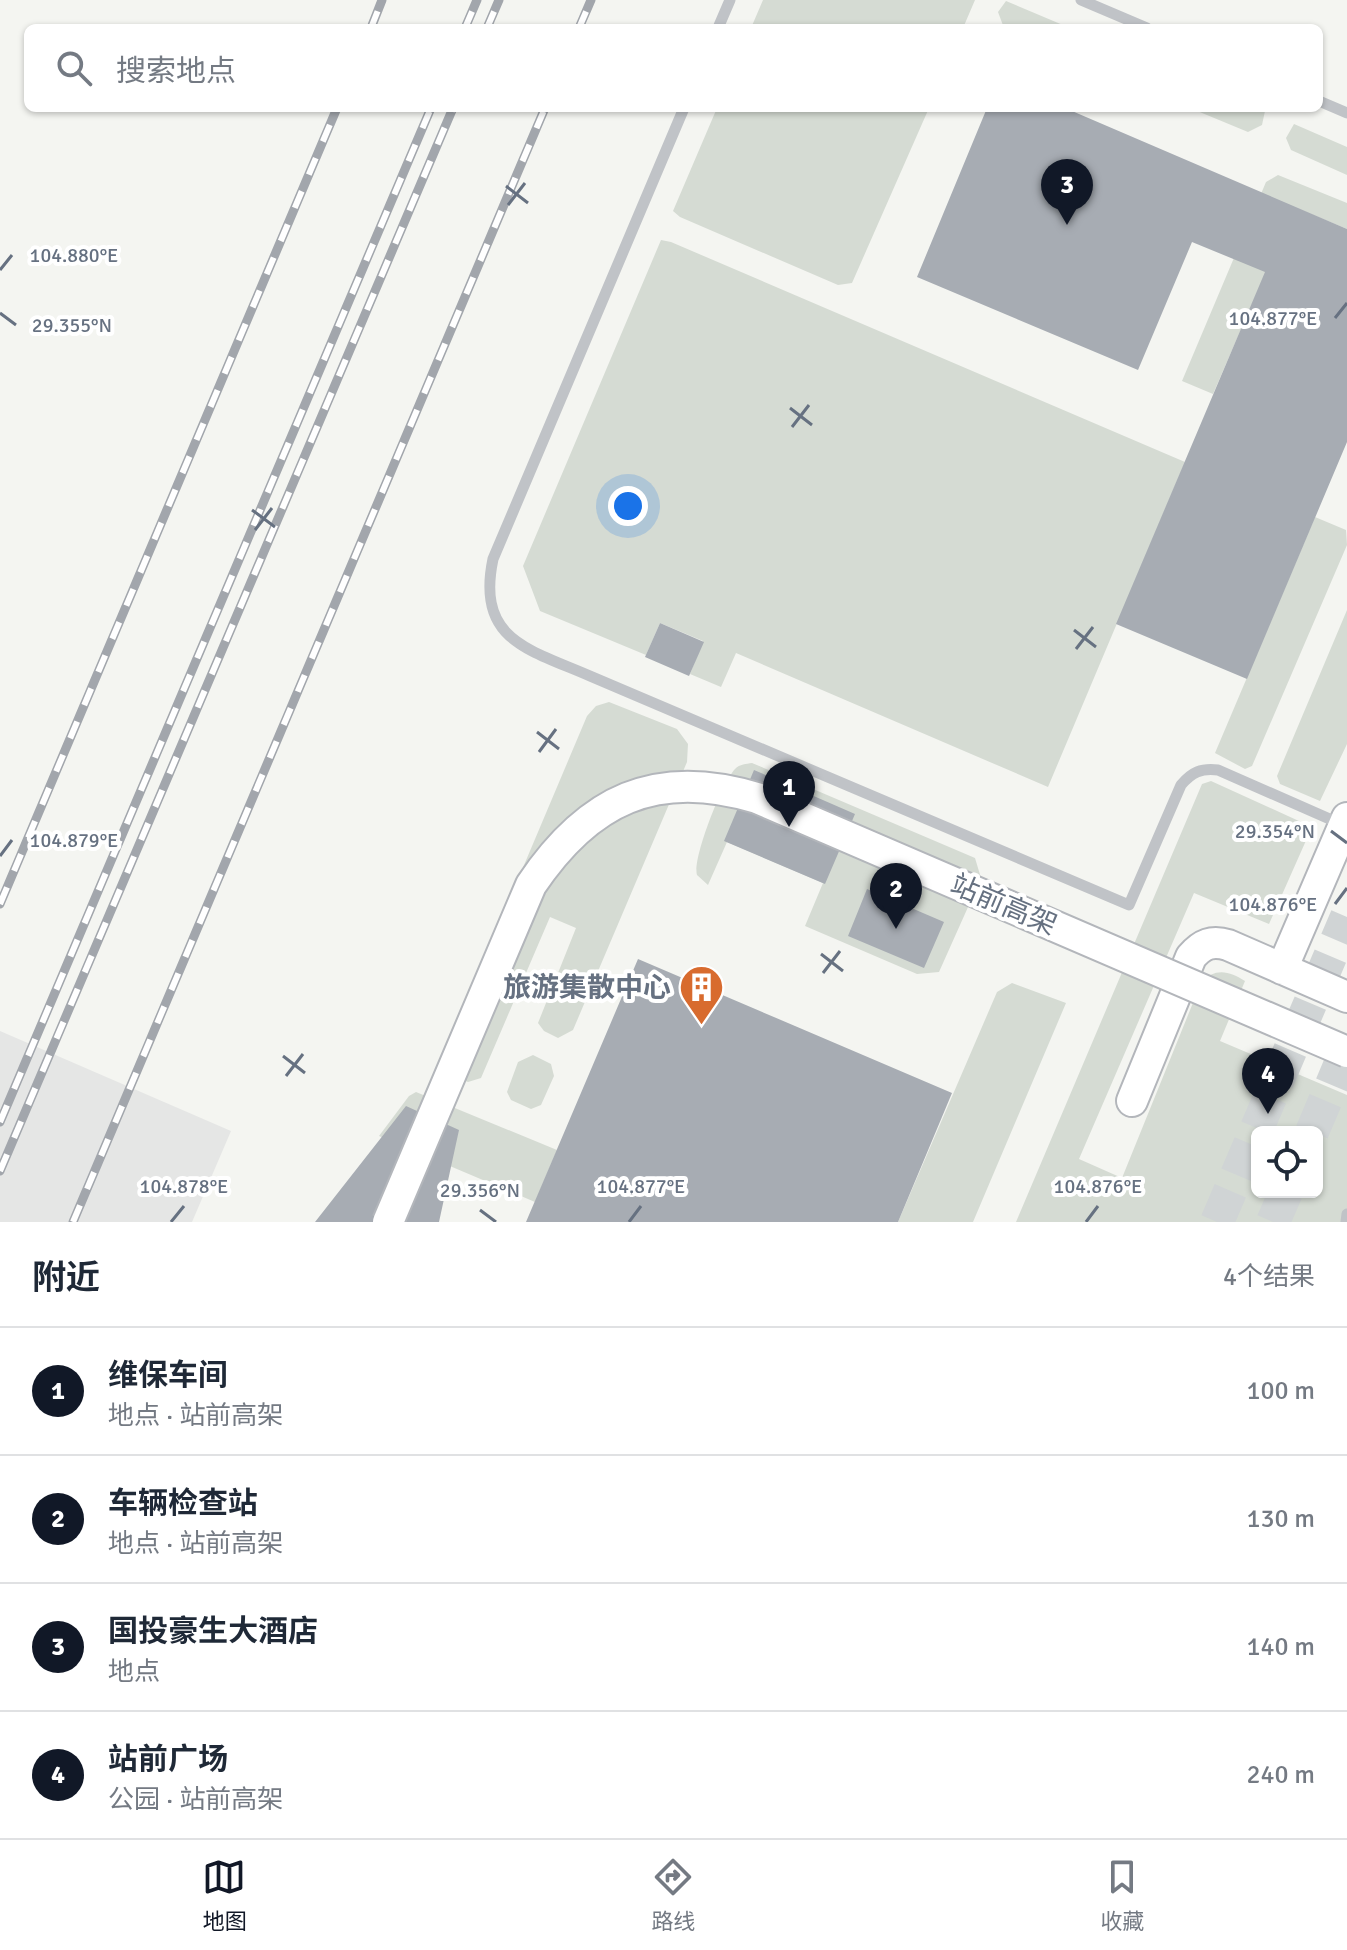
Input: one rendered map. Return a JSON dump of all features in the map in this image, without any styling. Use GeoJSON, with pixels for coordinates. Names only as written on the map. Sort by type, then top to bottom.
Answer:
{"type":"FeatureCollection","features":[{"type":"Feature","properties":{"kind":"main road","name":"站前高架"},"geometry":{"type":"LineString","coordinates":[[388,1222],[531,885],[556,848],[586,821],[613,803],[642,792],[707,787],[757,798],[1347,1052]]}},
{"type":"Feature","properties":{"kind":"main road"},"geometry":{"type":"LineString","coordinates":[[1282,969],[1345,822]]}},
{"type":"Feature","properties":{"kind":"main road"},"geometry":{"type":"LineString","coordinates":[[1132,1101],[1198,950],[1216,941],[1347,997]]}},
{"type":"Feature","properties":{"kind":"lane"},"geometry":{"type":"LineString","coordinates":[[720,24],[730,0]]}},
{"type":"Feature","properties":{"kind":"lane"},"geometry":{"type":"LineString","coordinates":[[1081,0],[1138,24]]}},
{"type":"Feature","properties":{"kind":"lane"},"geometry":{"type":"LineString","coordinates":[[1323,103],[1347,113]]}},
{"type":"Feature","properties":{"kind":"lane"},"geometry":{"type":"LineString","coordinates":[[682,112],[493,559],[487,585],[490,607],[499,628],[517,644],[546,657],[1129,905],[1181,785],[1190,774],[1204,768],[1218,770],[1345,822]]}},
{"type":"Feature","properties":{"kind":"lane"},"geometry":{"type":"LineString","coordinates":[[1346,1222],[1347,1214]]}},
{"type":"Feature","properties":{"kind":"shaded area"},"geometry":{"type":"Polygon","coordinates":[[[763,0],[975,0],[965,24],[753,24],[763,0]]]}},
{"type":"Feature","properties":{"kind":"shaded area"},"geometry":{"type":"Polygon","coordinates":[[[1006,1],[1061,24],[1002,24],[998,12],[1006,1]]]}},
{"type":"Feature","properties":{"kind":"shaded area"},"geometry":{"type":"Polygon","coordinates":[[[715,112],[927,112],[852,283],[838,285],[680,217],[673,211],[715,112]]]}},
{"type":"Feature","properties":{"kind":"shaded area"},"geometry":{"type":"Polygon","coordinates":[[[1200,112],[1265,112],[1262,125],[1248,132],[1200,112]]]}},
{"type":"Feature","properties":{"kind":"shaded area"},"geometry":{"type":"Polygon","coordinates":[[[1294,124],[1347,147],[1347,175],[1291,150],[1286,138],[1294,124]]]}},
{"type":"Feature","properties":{"kind":"shaded area"},"geometry":{"type":"Polygon","coordinates":[[[1278,175],[1347,203],[1347,229],[1294,207],[1213,394],[1182,381],[1266,182],[1278,175]]]}},
{"type":"Feature","properties":{"kind":"shaded area"},"geometry":{"type":"Polygon","coordinates":[[[661,240],[1185,462],[1048,787],[736,653],[721,687],[690,674],[703,641],[660,623],[646,655],[540,611],[523,566],[661,240]]]}},
{"type":"Feature","properties":{"kind":"shaded area"},"geometry":{"type":"Polygon","coordinates":[[[1315,517],[1346,530],[1347,545],[1252,766],[1245,769],[1215,753],[1315,517]]]}},
{"type":"Feature","properties":{"kind":"shaded area"},"geometry":{"type":"Polygon","coordinates":[[[1347,610],[1347,744],[1320,801],[1280,784],[1277,776],[1347,610]]]}},
{"type":"Feature","properties":{"kind":"shaded area"},"geometry":{"type":"Polygon","coordinates":[[[609,702],[677,729],[688,744],[687,762],[573,1030],[558,1038],[544,1031],[538,1023],[576,928],[550,917],[481,1078],[468,1082],[448,1074],[443,1057],[587,716],[596,706],[609,702]]]}},
{"type":"Feature","properties":{"kind":"shaded area"},"geometry":{"type":"Polygon","coordinates":[[[752,763],[975,858],[981,878],[939,972],[917,974],[805,926],[823,883],[727,842],[708,885],[697,875],[703,838],[723,789],[735,769],[752,763]]]}},
{"type":"Feature","properties":{"kind":"shaded area"},"geometry":{"type":"Polygon","coordinates":[[[1211,781],[1312,827],[1269,924],[1194,893],[1079,1159],[1122,1178],[1201,983],[1211,975],[1228,973],[1245,981],[1220,1041],[1347,1095],[1347,1222],[1016,1222],[1202,784],[1211,781]]]}},
{"type":"Feature","properties":{"kind":"shaded area"},"geometry":{"type":"Polygon","coordinates":[[[1012,983],[1066,1003],[973,1222],[898,1222],[997,992],[1012,983]]]}},
{"type":"Feature","properties":{"kind":"shaded area"},"geometry":{"type":"Polygon","coordinates":[[[0,1031],[231,1131],[192,1222],[0,1222],[0,1031]]]}},
{"type":"Feature","properties":{"kind":"shaded area"},"geometry":{"type":"Polygon","coordinates":[[[533,1055],[551,1064],[554,1076],[541,1105],[531,1109],[511,1100],[507,1092],[518,1062],[533,1055]]]}},
{"type":"Feature","properties":{"kind":"shaded area"},"geometry":{"type":"Polygon","coordinates":[[[416,1092],[557,1150],[535,1202],[379,1136],[409,1096],[416,1092]]]}},
{"type":"Feature","properties":{"kind":"building"},"geometry":{"type":"Polygon","coordinates":[[[985,112],[1074,112],[1347,229],[1347,442],[1247,679],[1116,624],[1265,272],[1192,242],[1138,370],[917,277],[985,112]]]}},
{"type":"Feature","properties":{"kind":"building"},"geometry":{"type":"Polygon","coordinates":[[[660,623],[704,642],[689,676],[645,657],[660,623]]]}},
{"type":"Feature","properties":{"kind":"building"},"geometry":{"type":"Polygon","coordinates":[[[754,770],[855,814],[825,884],[724,841],[754,770]]]}},
{"type":"Feature","properties":{"kind":"building"},"geometry":{"type":"Polygon","coordinates":[[[867,889],[944,922],[924,968],[848,936],[867,889]]]}},
{"type":"Feature","properties":{"kind":"building","name":"旅游集散中心"},"geometry":{"type":"Polygon","coordinates":[[[638,959],[952,1093],[898,1222],[526,1222],[638,959]]]}},
{"type":"Feature","properties":{"kind":"building"},"geometry":{"type":"Polygon","coordinates":[[[406,1106],[459,1130],[439,1222],[315,1222],[406,1106]]]}},
{"type":"Feature","properties":{"kind":"tunnel"},"geometry":{"type":"LineString","coordinates":[[1217,1222],[1347,917]]}},
{"type":"Feature","properties":{"kind":"tunnel"},"geometry":{"type":"LineString","coordinates":[[1315,1126],[1347,1049]]}},
{"type":"Feature","properties":{"kind":"tunnel"},"geometry":{"type":"LineString","coordinates":[[1273,1222],[1283,1198]]}},
{"type":"Feature","properties":{"kind":"railway"},"geometry":{"type":"LineString","coordinates":[[373,24],[382,0]]}},
{"type":"Feature","properties":{"kind":"railway"},"geometry":{"type":"LineString","coordinates":[[467,24],[477,0]]}},
{"type":"Feature","properties":{"kind":"railway"},"geometry":{"type":"LineString","coordinates":[[489,24],[499,0]]}},
{"type":"Feature","properties":{"kind":"railway"},"geometry":{"type":"LineString","coordinates":[[581,24],[591,0]]}},
{"type":"Feature","properties":{"kind":"railway"},"geometry":{"type":"LineString","coordinates":[[0,904],[335,112]]}},
{"type":"Feature","properties":{"kind":"railway"},"geometry":{"type":"LineString","coordinates":[[0,1122],[429,112]]}},
{"type":"Feature","properties":{"kind":"railway"},"geometry":{"type":"LineString","coordinates":[[0,1171],[451,112]]}},
{"type":"Feature","properties":{"kind":"railway"},"geometry":{"type":"LineString","coordinates":[[73,1222],[543,112]]}},
{"type":"Feature","properties":{"kind":"place","name":"国投豪生大酒店"},"geometry":{"type":"Point","coordinates":[1067,225]}},
{"type":"Feature","properties":{"kind":"place","name":"维保车间"},"geometry":{"type":"Point","coordinates":[789,827]}},
{"type":"Feature","properties":{"kind":"place","name":"车辆检查站"},"geometry":{"type":"Point","coordinates":[896,929]}},
{"type":"Feature","properties":{"kind":"place","name":"旅游集散中心"},"geometry":{"type":"Point","coordinates":[702,1026]}},
{"type":"Feature","properties":{"kind":"place","name":"站前广场"},"geometry":{"type":"Point","coordinates":[1268,1114]}}]}
